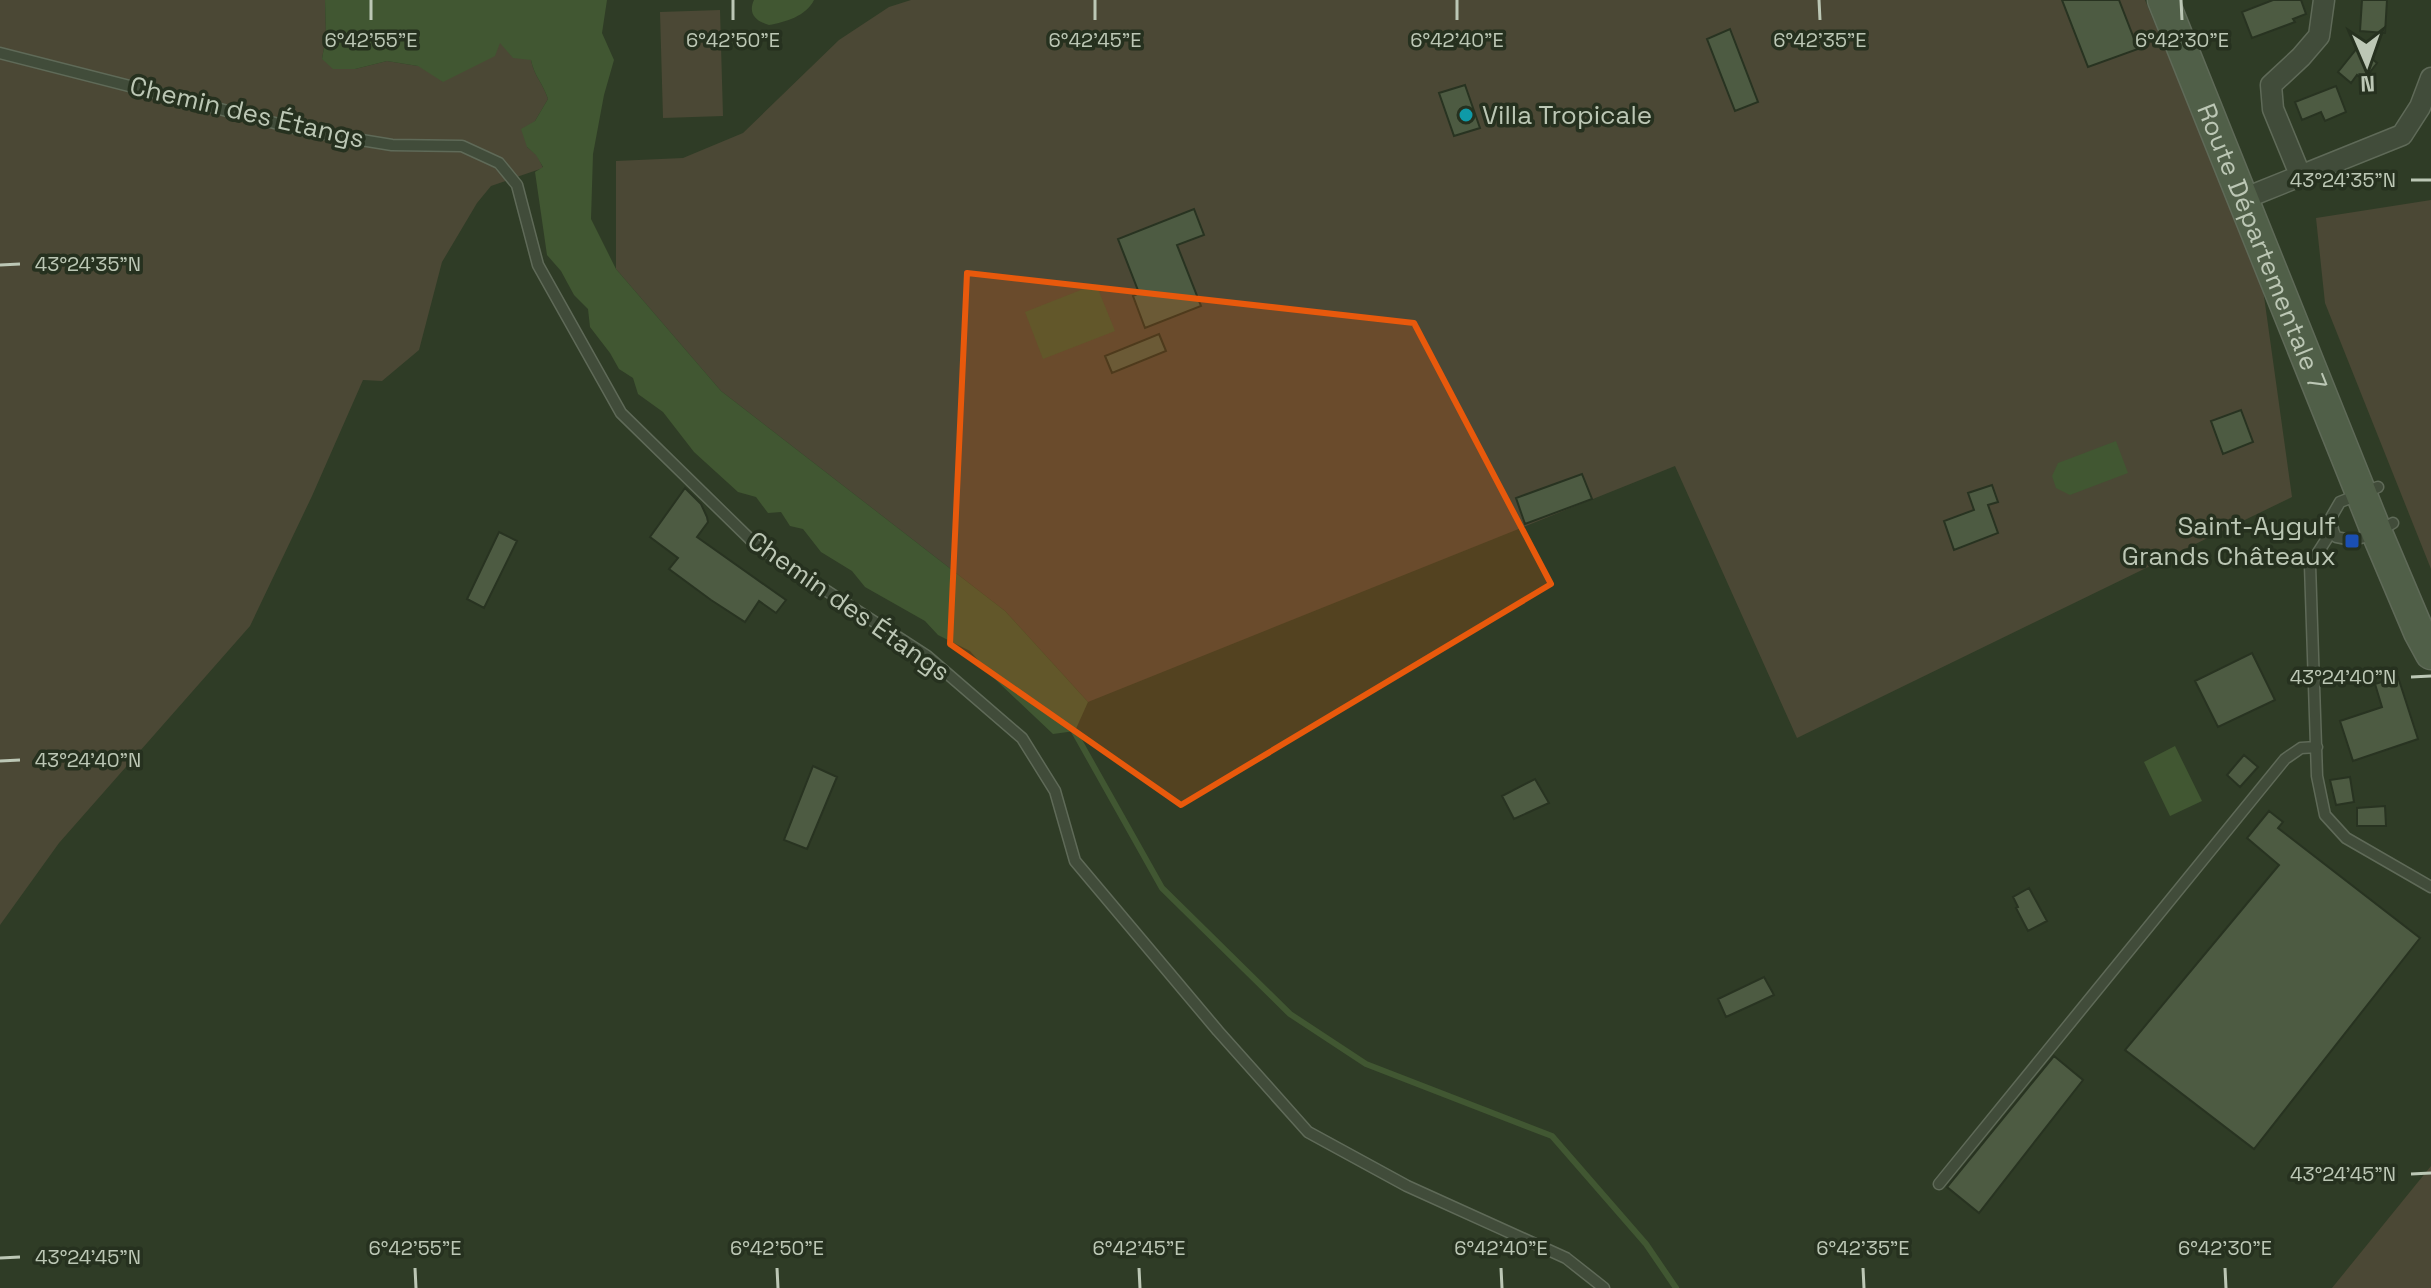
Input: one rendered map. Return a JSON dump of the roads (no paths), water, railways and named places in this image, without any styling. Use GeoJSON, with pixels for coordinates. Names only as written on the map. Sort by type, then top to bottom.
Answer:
{"type":"FeatureCollection","features":[{"type":"Feature","properties":{"kind":"main road","name":"Route Départementale 7"},"geometry":{"type":"LineString","coordinates":[[2163,0],[2251,196],[2385,528],[2419,632],[2431,654]]}},
{"type":"Feature","properties":{"kind":"main road","name":"Route Départementale 7"},"geometry":{"type":"LineString","coordinates":[[2183,0],[2251,196]]}},
{"type":"Feature","properties":{"kind":"main road","name":"Route Départementale 7"},"geometry":{"type":"LineString","coordinates":[[2385,528],[2431,616]]}},
{"type":"Feature","properties":{"kind":"street"},"geometry":{"type":"LineString","coordinates":[[2301,177],[2273,109],[2271,85],[2319,36],[2324,0]]}},
{"type":"Feature","properties":{"kind":"street"},"geometry":{"type":"LineString","coordinates":[[2251,196],[2402,135],[2420,107],[2431,78]]}},
{"type":"Feature","properties":{"kind":"lane","name":"Chemin des Étangs"},"geometry":{"type":"LineString","coordinates":[[0,53],[306,131],[392,145],[462,146],[499,163],[517,185],[538,265],[621,413],[756,545],[927,656],[1022,738],[1055,791],[1075,861],[1308,1132],[1407,1186],[1566,1258],[1604,1288]]}},
{"type":"Feature","properties":{"kind":"lane"},"geometry":{"type":"LineString","coordinates":[[2370,490],[2340,502],[2329,521],[2336,537],[2352,541],[2385,528]]}},
{"type":"Feature","properties":{"kind":"lane"},"geometry":{"type":"LineString","coordinates":[[2333,529],[2310,565],[2317,776],[2325,815],[2346,838],[2431,887]]}},
{"type":"Feature","properties":{"kind":"lane"},"geometry":{"type":"LineString","coordinates":[[1939,1184],[2285,759],[2301,748],[2317,747]]}},
{"type":"Feature","properties":{"kind":"waterway"},"geometry":{"type":"LineString","coordinates":[[1071,726],[1162,888],[1290,1014],[1366,1064],[1552,1136],[1646,1244],[1676,1288]]}},
{"type":"Feature","properties":{"kind":"place","name":"Villa Tropicale"},"geometry":{"type":"Point","coordinates":[1466,115]}},
{"type":"Feature","properties":{"kind":"place","name":"Saint-Aygulf Grands Châteaux"},"geometry":{"type":"Point","coordinates":[2352,541]}}]}
